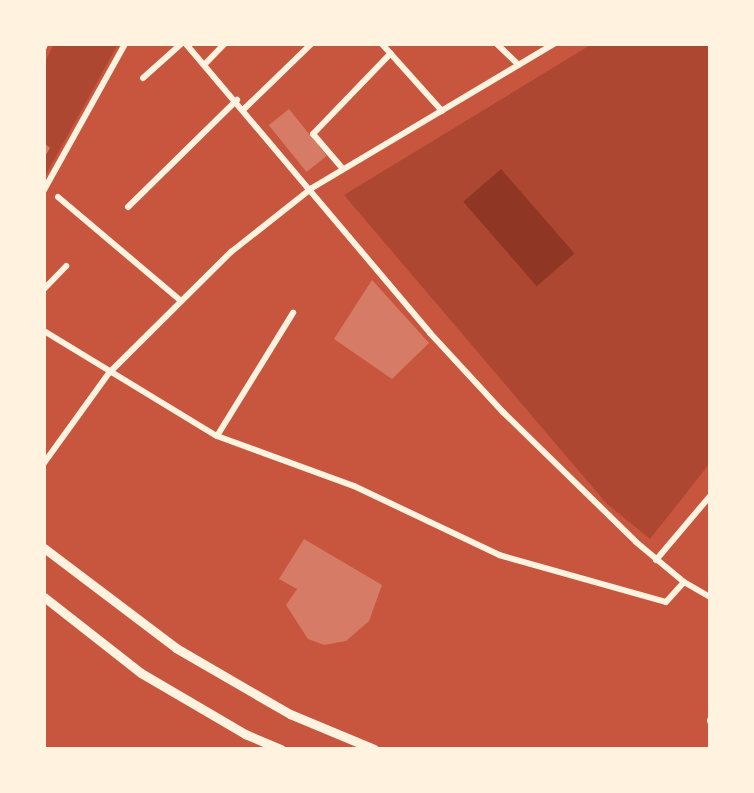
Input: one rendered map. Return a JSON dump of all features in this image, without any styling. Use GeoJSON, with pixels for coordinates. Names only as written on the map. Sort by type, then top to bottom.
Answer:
{"type":"FeatureCollection","features":[{"type":"Feature","properties":{"kind":"main road"},"geometry":{"type":"LineString","coordinates":[[44,548],[199,662],[290,714],[374,749]]}},
{"type":"Feature","properties":{"kind":"main road"},"geometry":{"type":"LineString","coordinates":[[44,597],[141,673],[245,734],[281,749]]}},
{"type":"Feature","properties":{"kind":"street"},"geometry":{"type":"LineString","coordinates":[[44,190],[125,44]]}},
{"type":"Feature","properties":{"kind":"street"},"geometry":{"type":"LineString","coordinates":[[143,78],[181,44]]}},
{"type":"Feature","properties":{"kind":"street"},"geometry":{"type":"LineString","coordinates":[[186,44],[312,188],[430,333],[503,412],[656,560],[684,582],[710,597]]}},
{"type":"Feature","properties":{"kind":"street"},"geometry":{"type":"LineString","coordinates":[[205,64],[224,44]]}},
{"type":"Feature","properties":{"kind":"street"},"geometry":{"type":"LineString","coordinates":[[244,109],[312,44]]}},
{"type":"Feature","properties":{"kind":"street"},"geometry":{"type":"LineString","coordinates":[[382,44],[442,111]]}},
{"type":"Feature","properties":{"kind":"street"},"geometry":{"type":"LineString","coordinates":[[497,44],[519,65]]}},
{"type":"Feature","properties":{"kind":"street"},"geometry":{"type":"LineString","coordinates":[[44,463],[109,373],[231,252],[312,188],[554,44]]}},
{"type":"Feature","properties":{"kind":"street"},"geometry":{"type":"LineString","coordinates":[[343,169],[313,134],[391,53]]}},
{"type":"Feature","properties":{"kind":"street"},"geometry":{"type":"LineString","coordinates":[[128,207],[237,100]]}},
{"type":"Feature","properties":{"kind":"street"},"geometry":{"type":"LineString","coordinates":[[58,197],[180,300]]}},
{"type":"Feature","properties":{"kind":"street"},"geometry":{"type":"LineString","coordinates":[[44,289],[66,266]]}},
{"type":"Feature","properties":{"kind":"street"},"geometry":{"type":"LineString","coordinates":[[218,436],[293,313]]}},
{"type":"Feature","properties":{"kind":"street"},"geometry":{"type":"LineString","coordinates":[[44,331],[109,373],[218,436],[354,486],[499,555],[666,602],[684,582]]}},
{"type":"Feature","properties":{"kind":"street"},"geometry":{"type":"LineString","coordinates":[[656,560],[710,496]]}},
{"type":"Feature","properties":{"kind":"shaded area"},"geometry":{"type":"Polygon","coordinates":[[[54,44],[118,44],[44,178],[44,64],[54,44]]]}},
{"type":"Feature","properties":{"kind":"shaded area"},"geometry":{"type":"Polygon","coordinates":[[[592,44],[710,44],[710,463],[650,539],[607,504],[344,195],[592,44]]]}},
{"type":"Feature","properties":{"kind":"shaded area"},"geometry":{"type":"Polygon","coordinates":[[[501,169],[574,254],[537,286],[463,202],[501,169]]]}},
{"type":"Feature","properties":{"kind":"building"},"geometry":{"type":"Polygon","coordinates":[[[289,109],[327,156],[307,172],[269,125],[289,109]]]}},
{"type":"Feature","properties":{"kind":"building"},"geometry":{"type":"Polygon","coordinates":[[[44,143],[50,148],[44,158],[44,143]]]}},
{"type":"Feature","properties":{"kind":"building"},"geometry":{"type":"Polygon","coordinates":[[[372,280],[429,343],[392,379],[334,339],[372,280]]]}},
{"type":"Feature","properties":{"kind":"building"},"geometry":{"type":"Polygon","coordinates":[[[304,539],[382,585],[369,621],[346,641],[324,645],[308,639],[286,605],[297,589],[279,579],[304,539]]]}}]}
